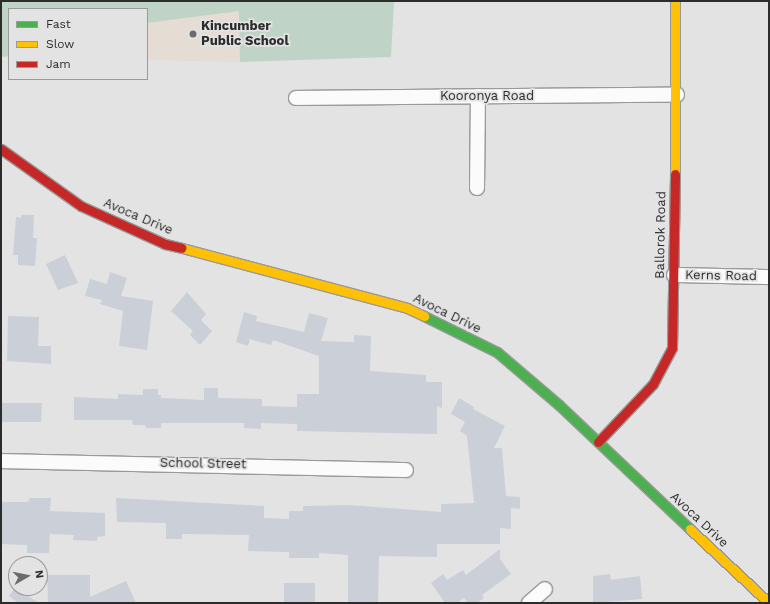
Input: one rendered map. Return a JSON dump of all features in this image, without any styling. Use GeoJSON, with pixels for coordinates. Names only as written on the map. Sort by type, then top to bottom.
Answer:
{"type":"FeatureCollection","features":[{"type":"Feature","properties":{"kind":"main road","name":"Ballorok Road"},"geometry":{"type":"LineString","coordinates":[[598,442],[653,384],[672,348],[677,96],[675,1]]}},
{"type":"Feature","properties":{"kind":"main road","name":"Avoca Drive"},"geometry":{"type":"LineString","coordinates":[[1,149],[81,206],[165,244],[407,308],[497,352],[598,442],[769,603]]}},
{"type":"Feature","properties":{"kind":"street"},"geometry":{"type":"LineString","coordinates":[[477,188],[478,96]]}},
{"type":"Feature","properties":{"kind":"street","name":"Kooronya Road"},"geometry":{"type":"LineString","coordinates":[[296,98],[677,96]]}},
{"type":"Feature","properties":{"kind":"street","name":"Kerns Road"},"geometry":{"type":"LineString","coordinates":[[674,275],[769,277]]}},
{"type":"Feature","properties":{"kind":"street","name":"School Street"},"geometry":{"type":"LineString","coordinates":[[1,461],[406,470]]}},
{"type":"Feature","properties":{"kind":"street"},"geometry":{"type":"LineString","coordinates":[[529,603],[545,589]]}},
{"type":"Feature","properties":{"kind":"shaded area","name":"Kincumber Public School"},"geometry":{"type":"Polygon","coordinates":[[[1,1],[239,1],[240,62],[148,60],[148,8],[8,8],[8,57],[1,57],[1,1]]]}},
{"type":"Feature","properties":{"kind":"green space"},"geometry":{"type":"Polygon","coordinates":[[[1,1],[394,1],[391,57],[240,62],[239,11],[148,23],[148,8],[8,8],[8,56],[1,57],[1,1]]]}},
{"type":"Feature","properties":{"kind":"building"},"geometry":{"type":"Polygon","coordinates":[[[21,215],[34,215],[33,238],[37,238],[35,266],[18,265],[18,255],[13,255],[16,217],[21,218],[21,215]]]}},
{"type":"Feature","properties":{"kind":"building"},"geometry":{"type":"Polygon","coordinates":[[[65,255],[78,283],[58,290],[46,264],[65,255]]]}},
{"type":"Feature","properties":{"kind":"building"},"geometry":{"type":"Polygon","coordinates":[[[110,272],[127,278],[121,296],[153,301],[147,350],[119,346],[123,311],[100,304],[102,300],[85,296],[90,279],[107,284],[110,272]]]}},
{"type":"Feature","properties":{"kind":"building"},"geometry":{"type":"Polygon","coordinates":[[[187,292],[206,314],[201,320],[212,331],[200,345],[190,335],[193,331],[171,311],[187,292]]]}},
{"type":"Feature","properties":{"kind":"building"},"geometry":{"type":"Polygon","coordinates":[[[244,312],[257,316],[256,321],[304,332],[309,313],[328,318],[321,341],[354,342],[354,335],[371,336],[370,371],[426,375],[426,382],[442,382],[442,408],[437,406],[437,434],[297,431],[297,424],[261,423],[261,429],[244,428],[244,423],[161,423],[161,428],[146,428],[145,425],[133,425],[132,420],[74,420],[74,397],[118,399],[118,394],[143,395],[143,389],[158,389],[158,395],[161,395],[161,398],[204,400],[204,388],[218,388],[218,398],[262,399],[262,406],[297,407],[297,394],[319,394],[319,356],[273,340],[271,345],[250,339],[248,346],[236,342],[244,312]]]}},
{"type":"Feature","properties":{"kind":"building"},"geometry":{"type":"Polygon","coordinates":[[[8,316],[39,317],[38,346],[51,346],[51,364],[7,361],[8,316]]]}},
{"type":"Feature","properties":{"kind":"building"},"geometry":{"type":"Polygon","coordinates":[[[459,398],[474,407],[473,409],[505,426],[494,448],[502,448],[506,496],[520,497],[520,509],[511,508],[511,529],[500,528],[500,544],[437,544],[437,557],[379,556],[378,603],[348,603],[348,555],[319,553],[319,558],[289,558],[289,552],[248,551],[249,535],[182,534],[182,539],[166,539],[166,523],[117,522],[116,498],[264,506],[264,518],[289,519],[289,511],[303,511],[303,506],[349,505],[441,512],[441,504],[474,503],[467,436],[460,431],[465,422],[451,414],[459,398]]]}},
{"type":"Feature","properties":{"kind":"building"},"geometry":{"type":"Polygon","coordinates":[[[1,403],[42,403],[41,422],[1,422],[1,403]]]}},
{"type":"Feature","properties":{"kind":"building"},"geometry":{"type":"Polygon","coordinates":[[[30,498],[51,498],[50,511],[105,513],[105,536],[97,537],[97,541],[73,540],[74,535],[50,534],[49,553],[27,553],[27,545],[1,544],[1,502],[28,502],[30,498]]]}},
{"type":"Feature","properties":{"kind":"building"},"geometry":{"type":"Polygon","coordinates":[[[500,549],[500,559],[511,574],[482,595],[484,598],[477,603],[468,603],[464,598],[457,603],[445,603],[431,583],[443,574],[447,580],[463,570],[466,575],[500,549]]]}},
{"type":"Feature","properties":{"kind":"building"},"geometry":{"type":"Polygon","coordinates":[[[610,574],[611,580],[640,576],[642,599],[593,603],[593,576],[610,574]]]}},
{"type":"Feature","properties":{"kind":"building"},"geometry":{"type":"Polygon","coordinates":[[[48,575],[90,575],[90,597],[126,581],[136,603],[48,602],[48,575]]]}},
{"type":"Feature","properties":{"kind":"building"},"geometry":{"type":"Polygon","coordinates":[[[284,583],[315,583],[315,603],[284,603],[284,583]]]}},
{"type":"Feature","properties":{"kind":"building"},"geometry":{"type":"Polygon","coordinates":[[[9,596],[28,596],[39,603],[18,603],[9,596]]]}},
{"type":"Feature","properties":{"kind":"traffic: fast"},"geometry":{"type":"LineString","coordinates":[[424,316],[497,352],[559,405],[690,529]]}},
{"type":"Feature","properties":{"kind":"traffic: slow"},"geometry":{"type":"LineString","coordinates":[[675,1],[675,174]]}},
{"type":"Feature","properties":{"kind":"traffic: slow"},"geometry":{"type":"LineString","coordinates":[[182,248],[407,308],[424,316]]}},
{"type":"Feature","properties":{"kind":"traffic: slow"},"geometry":{"type":"LineString","coordinates":[[690,529],[769,603]]}},
{"type":"Feature","properties":{"kind":"traffic: jam"},"geometry":{"type":"LineString","coordinates":[[1,149],[81,206],[165,244],[182,248]]}},
{"type":"Feature","properties":{"kind":"traffic: jam"},"geometry":{"type":"LineString","coordinates":[[598,442],[653,384],[672,348],[675,174]]}},
{"type":"Feature","properties":{"kind":"place","name":"Kincumber Public School"},"geometry":{"type":"Point","coordinates":[193,34]}}]}
